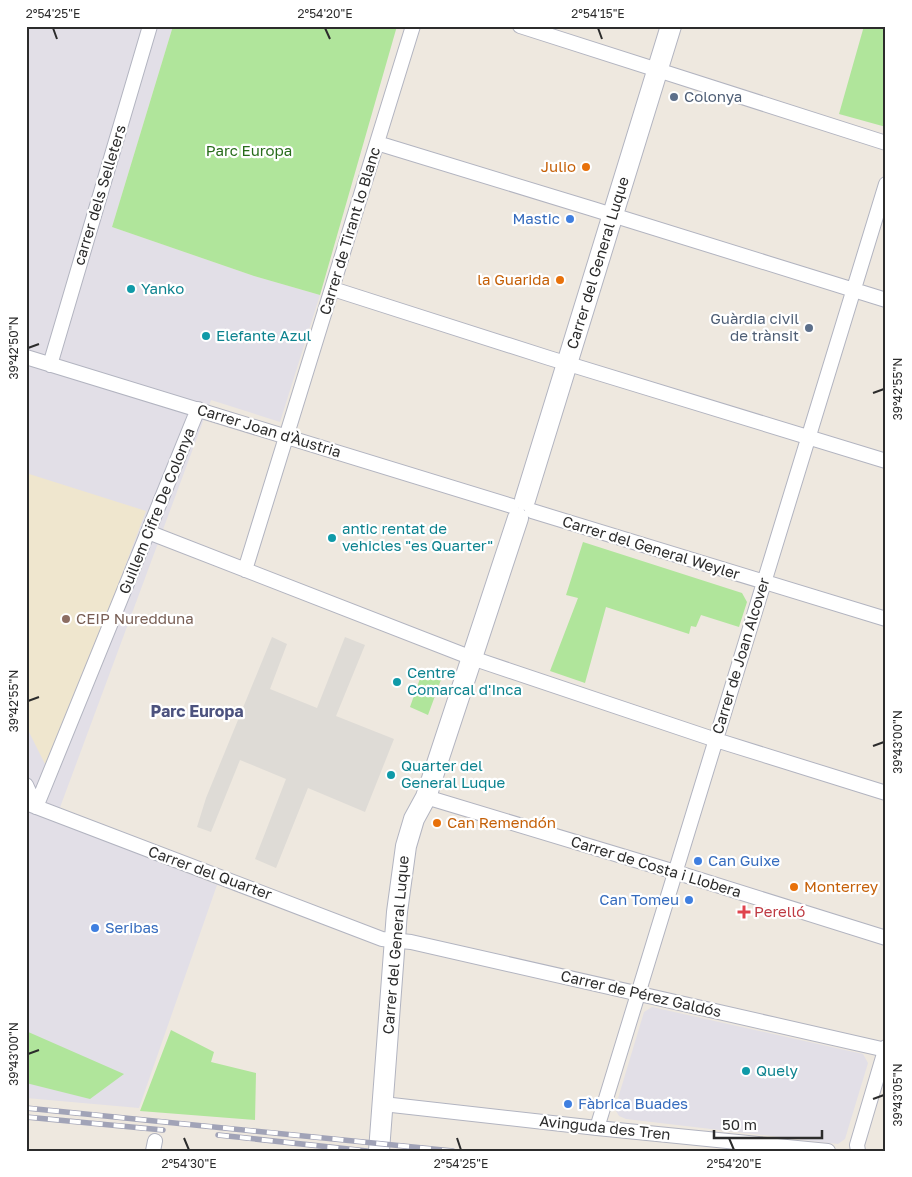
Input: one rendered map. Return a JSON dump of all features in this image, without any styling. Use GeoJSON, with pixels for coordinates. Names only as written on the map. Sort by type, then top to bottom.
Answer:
{"type":"FeatureCollection","features":[{"type":"Feature","properties":{"kind":"main road","name":"Carrer del General Luque"},"geometry":{"type":"LineString","coordinates":[[378,1151],[397,912],[406,846],[414,819],[426,797],[522,509],[671,26]]}},
{"type":"Feature","properties":{"kind":"street","name":"carrer dels Selleters"},"geometry":{"type":"LineString","coordinates":[[50,364],[150,26]]}},
{"type":"Feature","properties":{"kind":"street","name":"Carrer de Tirant lo Blanc"},"geometry":{"type":"LineString","coordinates":[[245,570],[413,26]]}},
{"type":"Feature","properties":{"kind":"street"},"geometry":{"type":"LineString","coordinates":[[520,26],[886,143]]}},
{"type":"Feature","properties":{"kind":"street"},"geometry":{"type":"LineString","coordinates":[[377,143],[886,300]]}},
{"type":"Feature","properties":{"kind":"street","name":"Carrer de Joan Alcover"},"geometry":{"type":"LineString","coordinates":[[597,1128],[886,184]]}},
{"type":"Feature","properties":{"kind":"street"},"geometry":{"type":"LineString","coordinates":[[333,289],[886,461]]}},
{"type":"Feature","properties":{"kind":"street","name":"Carrer Joan d'Àustria"},"geometry":{"type":"LineString","coordinates":[[26,357],[522,509]]}},
{"type":"Feature","properties":{"kind":"street","name":"Guillem Cifre De Colonya"},"geometry":{"type":"LineString","coordinates":[[31,805],[148,532],[198,409]]}},
{"type":"Feature","properties":{"kind":"street","name":"Carrer del General Weyler"},"geometry":{"type":"LineString","coordinates":[[522,509],[886,620]]}},
{"type":"Feature","properties":{"kind":"street"},"geometry":{"type":"LineString","coordinates":[[148,532],[472,658],[716,740],[886,793]]}},
{"type":"Feature","properties":{"kind":"street"},"geometry":{"type":"LineString","coordinates":[[26,784],[31,805]]}},
{"type":"Feature","properties":{"kind":"street","name":"Carrer de Costa i Llobera"},"geometry":{"type":"LineString","coordinates":[[426,797],[886,938]]}},
{"type":"Feature","properties":{"kind":"street","name":"Carrer del Quarter"},"geometry":{"type":"LineString","coordinates":[[31,805],[382,939],[395,940]]}},
{"type":"Feature","properties":{"kind":"street","name":"Carrer de Pérez Galdós"},"geometry":{"type":"LineString","coordinates":[[395,940],[411,942],[885,1049]]}},
{"type":"Feature","properties":{"kind":"street"},"geometry":{"type":"LineString","coordinates":[[858,1151],[857,1145],[885,1049]]}},
{"type":"Feature","properties":{"kind":"street","name":"Avinguda des Tren"},"geometry":{"type":"LineString","coordinates":[[383,1104],[828,1151]]}},
{"type":"Feature","properties":{"kind":"shaded area"},"geometry":{"type":"Polygon","coordinates":[[[26,26],[173,26],[112,227],[254,276],[320,295],[280,422],[211,400],[55,821],[217,885],[139,1108],[26,1098],[26,26]]]}},
{"type":"Feature","properties":{"kind":"shaded area","name":"CEIP Nuredduna"},"geometry":{"type":"Polygon","coordinates":[[[26,473],[146,511],[48,770],[26,726],[26,473]]]}},
{"type":"Feature","properties":{"kind":"shaded area"},"geometry":{"type":"Polygon","coordinates":[[[272,637],[287,644],[270,689],[317,708],[345,637],[365,645],[336,716],[394,739],[365,812],[308,788],[276,868],[255,859],[286,779],[240,760],[211,832],[197,827],[206,798],[272,637]]]}},
{"type":"Feature","properties":{"kind":"shaded area","name":"Quely"},"geometry":{"type":"Polygon","coordinates":[[[652,1007],[863,1054],[868,1063],[845,1139],[838,1144],[626,1119],[619,1116],[616,1111],[616,1105],[644,1012],[652,1007]]]}},
{"type":"Feature","properties":{"kind":"green space","name":"Parc Europa"},"geometry":{"type":"Polygon","coordinates":[[[173,26],[397,26],[320,295],[254,276],[112,227],[173,26]]]}},
{"type":"Feature","properties":{"kind":"green space"},"geometry":{"type":"Polygon","coordinates":[[[864,26],[886,26],[886,127],[839,114],[864,26]]]}},
{"type":"Feature","properties":{"kind":"green space"},"geometry":{"type":"Polygon","coordinates":[[[583,542],[742,593],[747,602],[739,627],[701,615],[696,627],[691,626],[689,634],[606,607],[585,683],[550,671],[578,598],[566,595],[583,542]]]}},
{"type":"Feature","properties":{"kind":"green space"},"geometry":{"type":"Polygon","coordinates":[[[423,670],[442,677],[428,715],[410,707],[423,670]]]}},
{"type":"Feature","properties":{"kind":"green space"},"geometry":{"type":"Polygon","coordinates":[[[171,1030],[214,1052],[211,1062],[256,1073],[255,1120],[140,1111],[171,1030]]]}},
{"type":"Feature","properties":{"kind":"green space"},"geometry":{"type":"Polygon","coordinates":[[[26,1031],[124,1074],[90,1099],[26,1083],[26,1031]]]}},
{"type":"Feature","properties":{"kind":"railway"},"geometry":{"type":"LineString","coordinates":[[26,1108],[453,1151]]}},
{"type":"Feature","properties":{"kind":"railway"},"geometry":{"type":"LineString","coordinates":[[26,1117],[163,1130]]}},
{"type":"Feature","properties":{"kind":"railway"},"geometry":{"type":"LineString","coordinates":[[218,1135],[367,1151]]}},
{"type":"Feature","properties":{"kind":"place","name":"Colonya"},"geometry":{"type":"Point","coordinates":[674,97]}},
{"type":"Feature","properties":{"kind":"place","name":"Julio"},"geometry":{"type":"Point","coordinates":[586,167]}},
{"type":"Feature","properties":{"kind":"place","name":"Mastic"},"geometry":{"type":"Point","coordinates":[570,219]}},
{"type":"Feature","properties":{"kind":"place","name":"la Guarida"},"geometry":{"type":"Point","coordinates":[560,280]}},
{"type":"Feature","properties":{"kind":"place","name":"Yanko"},"geometry":{"type":"Point","coordinates":[131,289]}},
{"type":"Feature","properties":{"kind":"place","name":"Guàrdia civil de trànsit"},"geometry":{"type":"Point","coordinates":[809,328]}},
{"type":"Feature","properties":{"kind":"place","name":"Elefante Azul"},"geometry":{"type":"Point","coordinates":[206,336]}},
{"type":"Feature","properties":{"kind":"place","name":"antic rentat de vehicles \"es Quarter\""},"geometry":{"type":"Point","coordinates":[332,538]}},
{"type":"Feature","properties":{"kind":"place","name":"CEIP Nuredduna"},"geometry":{"type":"Point","coordinates":[66,619]}},
{"type":"Feature","properties":{"kind":"place","name":"Centre Comarcal d'Inca"},"geometry":{"type":"Point","coordinates":[397,682]}},
{"type":"Feature","properties":{"kind":"place","name":"Quarter del General Luque"},"geometry":{"type":"Point","coordinates":[391,775]}},
{"type":"Feature","properties":{"kind":"place","name":"Can Remendón"},"geometry":{"type":"Point","coordinates":[437,823]}},
{"type":"Feature","properties":{"kind":"place","name":"Can Guixe"},"geometry":{"type":"Point","coordinates":[698,861]}},
{"type":"Feature","properties":{"kind":"place","name":"Monterrey"},"geometry":{"type":"Point","coordinates":[794,887]}},
{"type":"Feature","properties":{"kind":"place","name":"Can Tomeu"},"geometry":{"type":"Point","coordinates":[689,900]}},
{"type":"Feature","properties":{"kind":"place","name":"Perelló"},"geometry":{"type":"Point","coordinates":[744,912]}},
{"type":"Feature","properties":{"kind":"place","name":"Seribas"},"geometry":{"type":"Point","coordinates":[95,928]}},
{"type":"Feature","properties":{"kind":"place","name":"Quely"},"geometry":{"type":"Point","coordinates":[746,1071]}},
{"type":"Feature","properties":{"kind":"place","name":"Fàbrica Buades"},"geometry":{"type":"Point","coordinates":[568,1104]}},
{"type":"Feature","properties":{"kind":"district","name":"Parc Europa"},"geometry":{"type":"Point","coordinates":[197,711]}}]}
